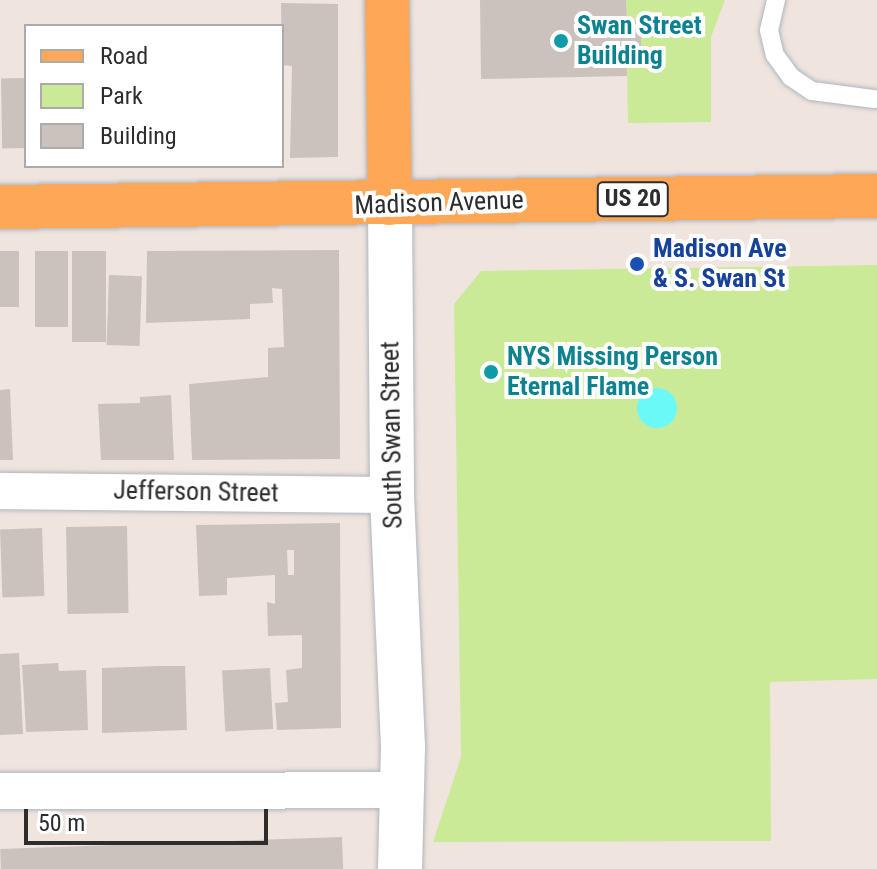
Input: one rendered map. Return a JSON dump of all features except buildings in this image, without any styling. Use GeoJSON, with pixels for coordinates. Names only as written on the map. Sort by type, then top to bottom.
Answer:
{"type":"FeatureCollection","features":[{"type":"Feature","properties":{"kind":"main road","name":"South Swan Street"},"geometry":{"type":"LineString","coordinates":[[387,0],[390,203]]}},
{"type":"Feature","properties":{"kind":"main road","name":"Madison Avenue"},"geometry":{"type":"LineString","coordinates":[[0,207],[877,196]]}},
{"type":"Feature","properties":{"kind":"street","name":"South Swan Street"},"geometry":{"type":"LineString","coordinates":[[390,203],[392,495],[402,790],[400,869]]}},
{"type":"Feature","properties":{"kind":"street","name":"Jefferson Street"},"geometry":{"type":"LineString","coordinates":[[0,491],[392,495]]}},
{"type":"Feature","properties":{"kind":"street"},"geometry":{"type":"LineString","coordinates":[[0,791],[402,790]]}},
{"type":"Feature","properties":{"kind":"lane"},"geometry":{"type":"LineString","coordinates":[[776,0],[769,30],[775,55],[791,77],[812,91],[874,99]]}},
{"type":"Feature","properties":{"kind":"green space"},"geometry":{"type":"Polygon","coordinates":[[[626,0],[725,0],[711,37],[711,122],[628,123],[627,61],[641,61],[627,21],[626,0]]]}},
{"type":"Feature","properties":{"kind":"green space"},"geometry":{"type":"Polygon","coordinates":[[[877,265],[877,679],[770,682],[771,841],[433,842],[461,757],[454,304],[481,271],[877,265]]]}},
{"type":"Feature","properties":{"kind":"water"},"geometry":{"type":"Polygon","coordinates":[[[657,388],[671,394],[677,408],[671,422],[657,428],[643,422],[637,408],[643,394],[657,388]]]}},
{"type":"Feature","properties":{"kind":"place","name":"Swan Street Building"},"geometry":{"type":"Point","coordinates":[561,41]}},
{"type":"Feature","properties":{"kind":"place","name":"Madison Ave & S. Swan St"},"geometry":{"type":"Point","coordinates":[637,264]}},
{"type":"Feature","properties":{"kind":"place","name":"NYS Missing Person Eternal Flame"},"geometry":{"type":"Point","coordinates":[491,372]}}]}
